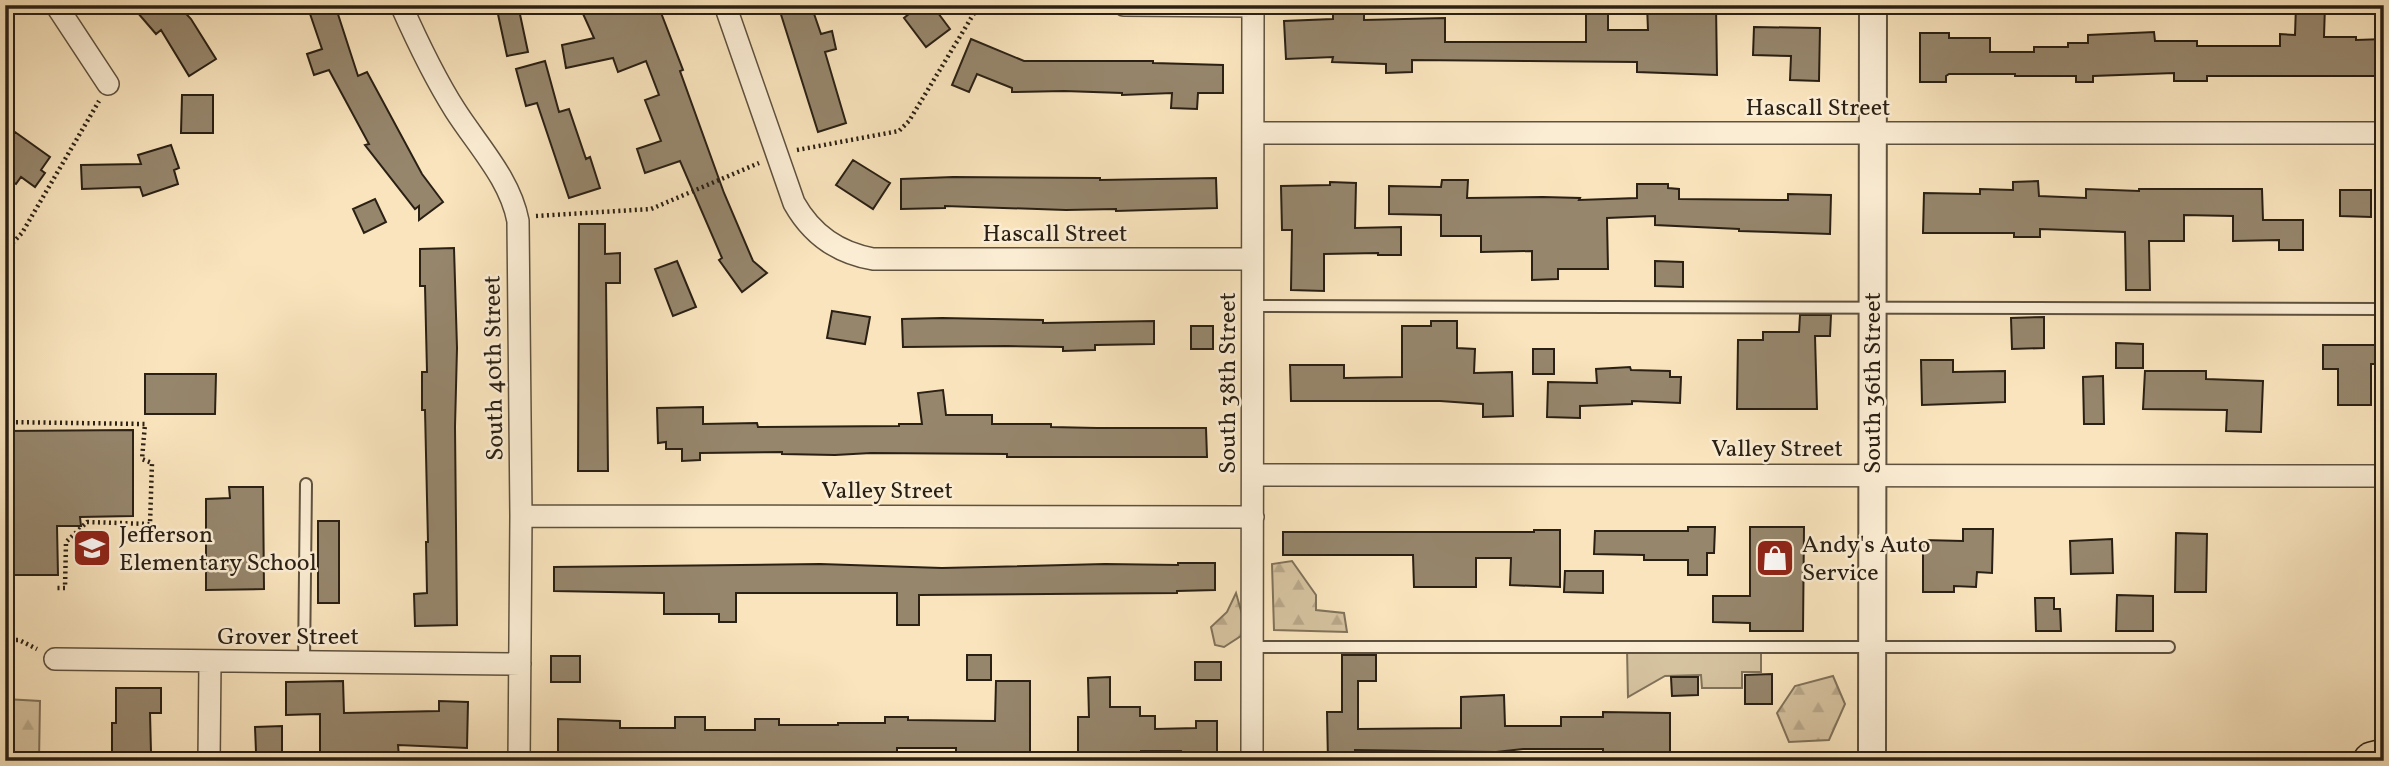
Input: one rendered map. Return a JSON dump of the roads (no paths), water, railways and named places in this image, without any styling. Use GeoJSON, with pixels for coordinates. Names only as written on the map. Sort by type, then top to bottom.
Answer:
{"type":"FeatureCollection","features":[{"type":"Feature","properties":{"kind":"highway"},"geometry":{"type":"LineString","coordinates":[[2372,761],[2384,758]]}},
{"type":"Feature","properties":{"kind":"street"},"geometry":{"type":"LineString","coordinates":[[56,5],[108,84]]}},
{"type":"Feature","properties":{"kind":"street","name":"South 40th Street"},"geometry":{"type":"LineString","coordinates":[[401,5],[427,61],[514,202],[518,221],[521,516],[519,761]]}},
{"type":"Feature","properties":{"kind":"street","name":"Hascall Street"},"geometry":{"type":"LineString","coordinates":[[726,5],[794,203],[811,228],[832,246],[859,257],[873,259],[1252,259]]}},
{"type":"Feature","properties":{"kind":"street"},"geometry":{"type":"LineString","coordinates":[[1124,5],[1253,6]]}},
{"type":"Feature","properties":{"kind":"street","name":"South 36th Street"},"geometry":{"type":"LineString","coordinates":[[1871,761],[1872,5]]}},
{"type":"Feature","properties":{"kind":"street","name":"South 38th Street"},"geometry":{"type":"LineString","coordinates":[[1252,761],[1253,6]]}},
{"type":"Feature","properties":{"kind":"street","name":"Hascall Street"},"geometry":{"type":"LineString","coordinates":[[1253,133],[2384,133]]}},
{"type":"Feature","properties":{"kind":"street","name":"Valley Street"},"geometry":{"type":"LineString","coordinates":[[1253,475],[2384,476]]}},
{"type":"Feature","properties":{"kind":"street","name":"Valley Street"},"geometry":{"type":"LineString","coordinates":[[521,516],[1253,517]]}},
{"type":"Feature","properties":{"kind":"street","name":"Grover Street"},"geometry":{"type":"LineString","coordinates":[[55,659],[520,664]]}},
{"type":"Feature","properties":{"kind":"street"},"geometry":{"type":"LineString","coordinates":[[209,662],[209,761]]}},
{"type":"Feature","properties":{"kind":"lane"},"geometry":{"type":"LineString","coordinates":[[1253,306],[2384,309]]}},
{"type":"Feature","properties":{"kind":"lane"},"geometry":{"type":"LineString","coordinates":[[304,662],[306,484]]}},
{"type":"Feature","properties":{"kind":"lane"},"geometry":{"type":"LineString","coordinates":[[1253,647],[2169,647]]}},
{"type":"Feature","properties":{"kind":"place","name":"Jefferson Elementary School"},"geometry":{"type":"Point","coordinates":[92,548]}},
{"type":"Feature","properties":{"kind":"place","name":"Andy's Auto Service"},"geometry":{"type":"Point","coordinates":[1775,558]}}]}
